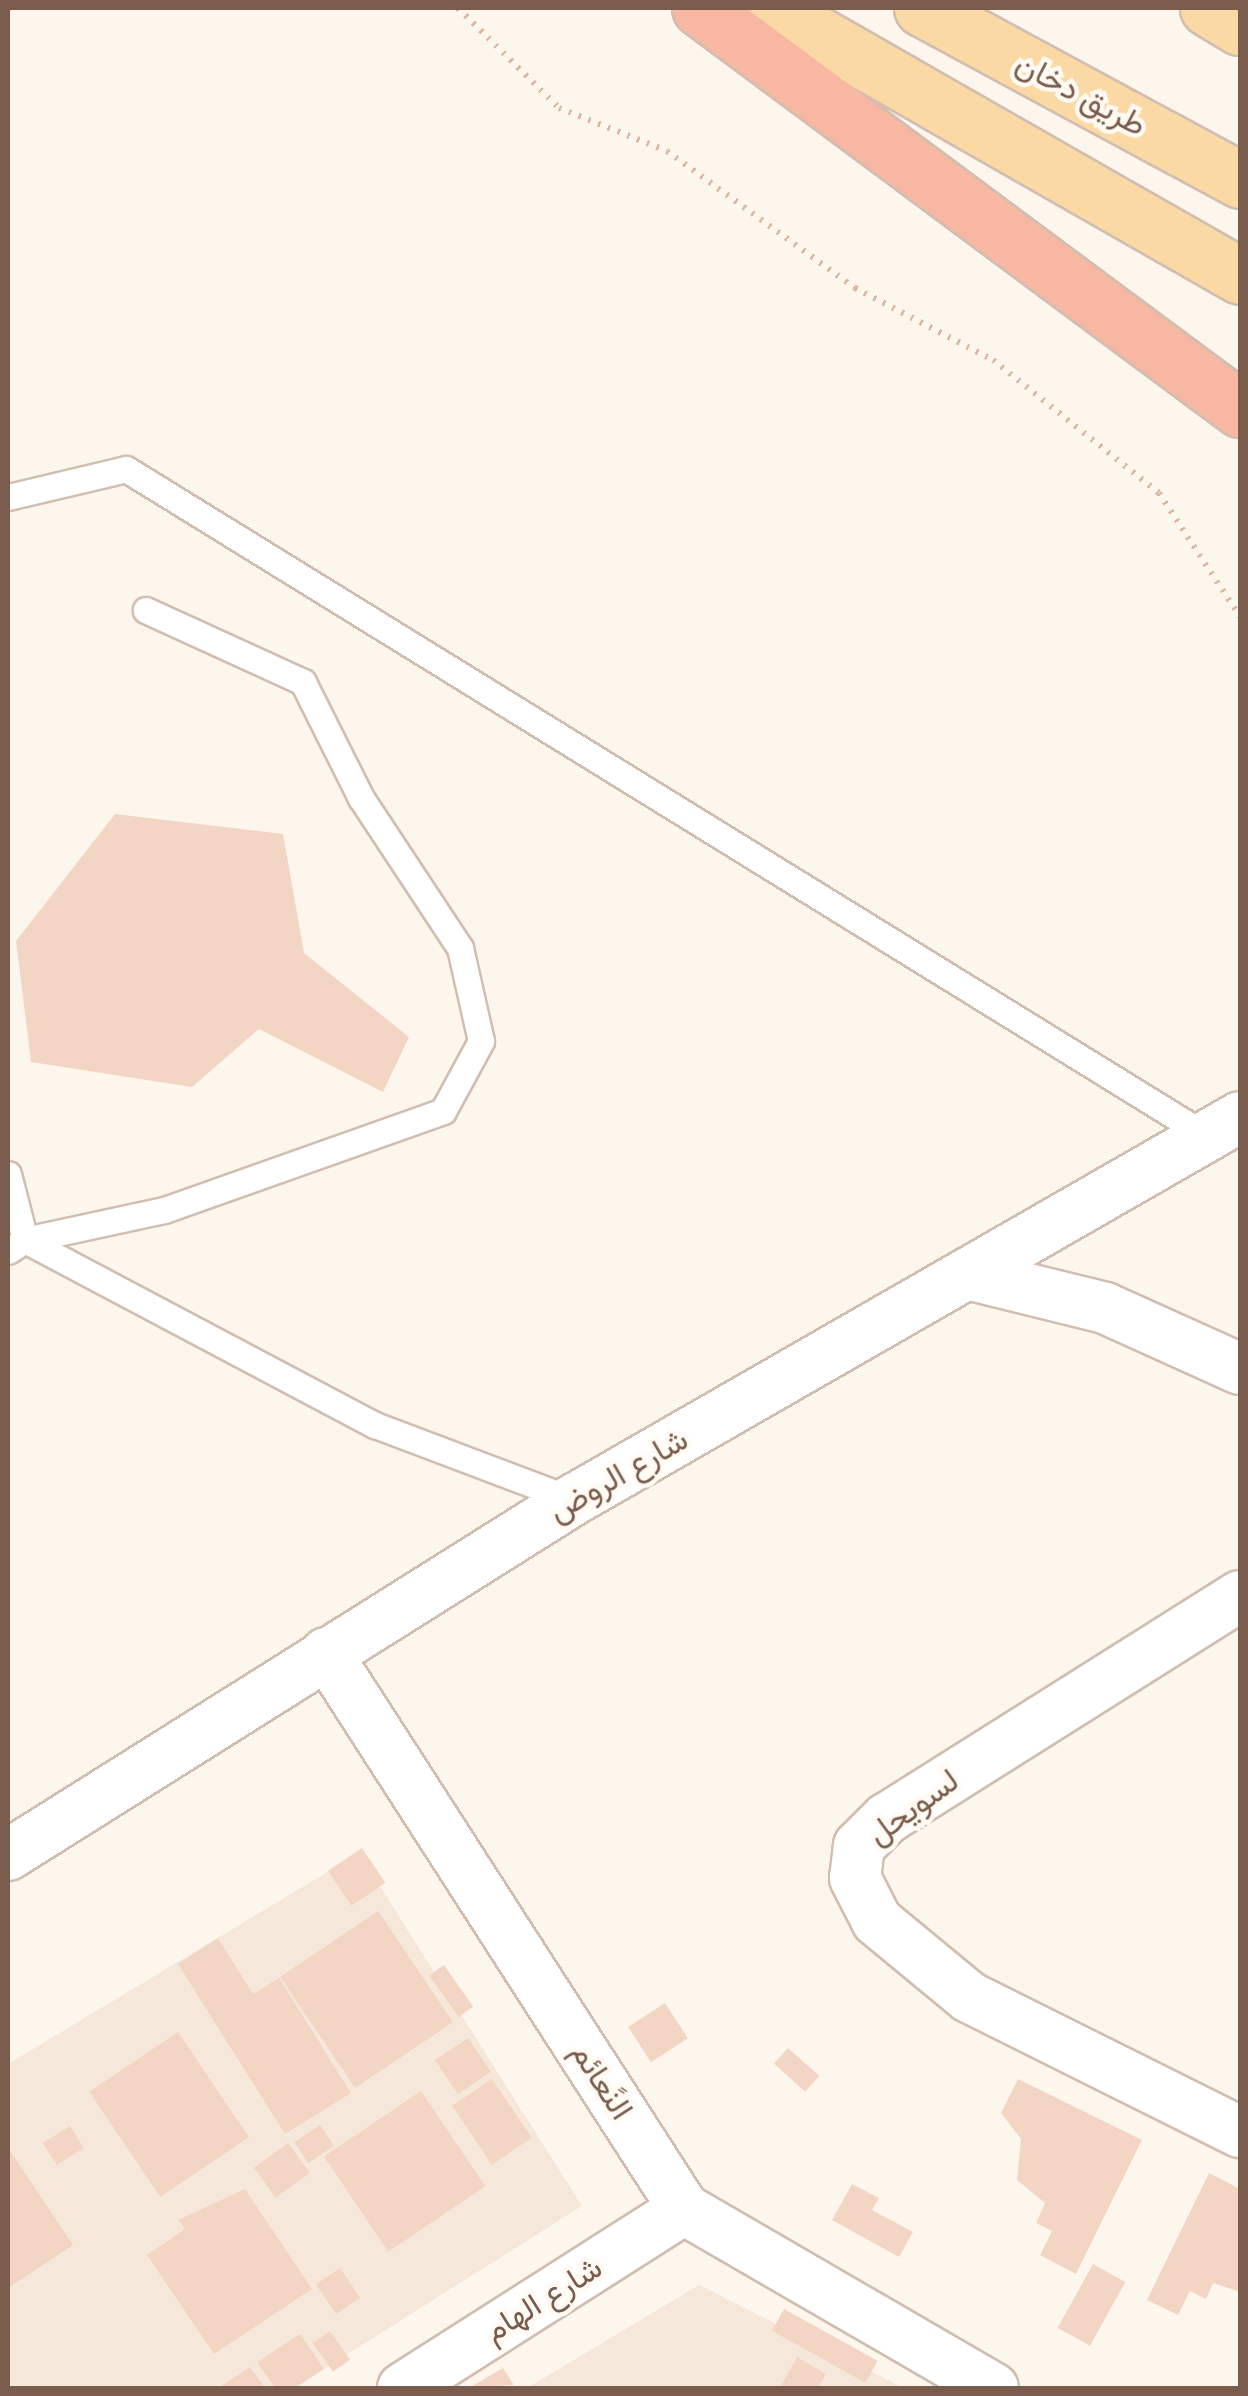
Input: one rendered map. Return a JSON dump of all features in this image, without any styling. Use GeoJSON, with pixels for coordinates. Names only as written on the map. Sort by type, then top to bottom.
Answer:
{"type":"FeatureCollection","features":[{"type":"Feature","properties":{"kind":"highway"},"geometry":{"type":"LineString","coordinates":[[700,8],[1240,409]]}},
{"type":"Feature","properties":{"kind":"main road"},"geometry":{"type":"LineString","coordinates":[[771,8],[1240,276]]}},
{"type":"Feature","properties":{"kind":"main road","name":"طريق دخان"},"geometry":{"type":"LineString","coordinates":[[922,8],[1240,180]]}},
{"type":"Feature","properties":{"kind":"main road"},"geometry":{"type":"LineString","coordinates":[[1208,8],[1240,27]]}},
{"type":"Feature","properties":{"kind":"street","name":"شارع الروض"},"geometry":{"type":"LineString","coordinates":[[8,1855],[574,1500],[1224,1126]]}},
{"type":"Feature","properties":{"kind":"street"},"geometry":{"type":"LineString","coordinates":[[968,1274],[1105,1308],[1240,1369]]}},
{"type":"Feature","properties":{"kind":"street","name":"لسويحل"},"geometry":{"type":"LineString","coordinates":[[1240,1596],[886,1818],[859,1846],[855,1878],[889,1934],[969,1997],[1240,2132]]}},
{"type":"Feature","properties":{"kind":"street","name":"النًعائم"},"geometry":{"type":"LineString","coordinates":[[326,1653],[684,2209],[993,2388]]}},
{"type":"Feature","properties":{"kind":"street","name":"شارع الهام"},"geometry":{"type":"LineString","coordinates":[[403,2388],[684,2209]]}},
{"type":"Feature","properties":{"kind":"lane"},"geometry":{"type":"LineString","coordinates":[[8,497],[126,469],[1224,1126]]}},
{"type":"Feature","properties":{"kind":"lane"},"geometry":{"type":"LineString","coordinates":[[16,1245],[164,1210],[443,1111],[482,1041],[460,948],[361,798],[302,682],[146,610]]}},
{"type":"Feature","properties":{"kind":"lane"},"geometry":{"type":"LineString","coordinates":[[8,1174],[16,1245]]}},
{"type":"Feature","properties":{"kind":"lane"},"geometry":{"type":"LineString","coordinates":[[16,1245],[374,1425],[574,1500]]}},
{"type":"Feature","properties":{"kind":"path"},"geometry":{"type":"LineString","coordinates":[[458,8],[559,108],[667,151],[855,288],[993,360],[1159,494],[1240,618]]}},
{"type":"Feature","properties":{"kind":"shaded area"},"geometry":{"type":"Polygon","coordinates":[[[359,1853],[582,2206],[294,2388],[8,2388],[8,2064],[359,1853]]]}},
{"type":"Feature","properties":{"kind":"shaded area"},"geometry":{"type":"Polygon","coordinates":[[[699,2285],[904,2388],[527,2388],[699,2285]]]}},
{"type":"Feature","properties":{"kind":"building"},"geometry":{"type":"Polygon","coordinates":[[[115,814],[283,834],[304,953],[409,1037],[383,1092],[259,1029],[192,1087],[31,1062],[16,941],[115,814]]]}},
{"type":"Feature","properties":{"kind":"building"},"geometry":{"type":"Polygon","coordinates":[[[362,1848],[385,1883],[351,1906],[328,1871],[362,1848]]]}},
{"type":"Feature","properties":{"kind":"building"},"geometry":{"type":"Polygon","coordinates":[[[378,1911],[453,2022],[355,2088],[280,1977],[378,1911]]]}},
{"type":"Feature","properties":{"kind":"building"},"geometry":{"type":"Polygon","coordinates":[[[218,1938],[253,1994],[279,1978],[351,2093],[285,2134],[178,1964],[218,1938]]]}},
{"type":"Feature","properties":{"kind":"building"},"geometry":{"type":"Polygon","coordinates":[[[444,1965],[473,2007],[459,2017],[429,1975],[444,1965]]]}},
{"type":"Feature","properties":{"kind":"building"},"geometry":{"type":"Polygon","coordinates":[[[665,2003],[688,2038],[651,2062],[628,2027],[665,2003]]]}},
{"type":"Feature","properties":{"kind":"building"},"geometry":{"type":"Polygon","coordinates":[[[178,2032],[249,2137],[160,2197],[89,2092],[178,2032]]]}},
{"type":"Feature","properties":{"kind":"building"},"geometry":{"type":"Polygon","coordinates":[[[468,2038],[491,2072],[458,2094],[435,2060],[468,2038]]]}},
{"type":"Feature","properties":{"kind":"building"},"geometry":{"type":"Polygon","coordinates":[[[788,2048],[819,2076],[805,2092],[774,2064],[788,2048]]]}},
{"type":"Feature","properties":{"kind":"building"},"geometry":{"type":"Polygon","coordinates":[[[492,2079],[532,2138],[492,2165],[452,2106],[492,2079]]]}},
{"type":"Feature","properties":{"kind":"building"},"geometry":{"type":"Polygon","coordinates":[[[1018,2079],[1142,2140],[1076,2274],[1040,2255],[1052,2231],[1036,2223],[1045,2203],[1017,2180],[1021,2139],[1001,2113],[1018,2079]]]}},
{"type":"Feature","properties":{"kind":"building"},"geometry":{"type":"Polygon","coordinates":[[[421,2091],[485,2186],[388,2252],[324,2156],[421,2091]]]}},
{"type":"Feature","properties":{"kind":"building"},"geometry":{"type":"Polygon","coordinates":[[[320,2125],[334,2146],[308,2163],[294,2142],[320,2125]]]}},
{"type":"Feature","properties":{"kind":"building"},"geometry":{"type":"Polygon","coordinates":[[[70,2126],[84,2148],[57,2165],[43,2143],[70,2126]]]}},
{"type":"Feature","properties":{"kind":"building"},"geometry":{"type":"Polygon","coordinates":[[[288,2143],[310,2173],[276,2198],[254,2168],[288,2143]]]}},
{"type":"Feature","properties":{"kind":"building"},"geometry":{"type":"Polygon","coordinates":[[[8,2148],[73,2245],[8,2288],[8,2148]]]}},
{"type":"Feature","properties":{"kind":"building"},"geometry":{"type":"Polygon","coordinates":[[[1209,2173],[1240,2189],[1240,2292],[1213,2283],[1206,2299],[1190,2291],[1178,2315],[1147,2300],[1209,2173]]]}},
{"type":"Feature","properties":{"kind":"building"},"geometry":{"type":"Polygon","coordinates":[[[852,2184],[879,2198],[872,2210],[913,2232],[899,2257],[832,2220],[852,2184]]]}},
{"type":"Feature","properties":{"kind":"building"},"geometry":{"type":"Polygon","coordinates":[[[245,2189],[312,2289],[214,2354],[147,2255],[185,2229],[178,2220],[245,2189]]]}},
{"type":"Feature","properties":{"kind":"building"},"geometry":{"type":"Polygon","coordinates":[[[1093,2264],[1125,2282],[1090,2346],[1058,2328],[1093,2264]]]}},
{"type":"Feature","properties":{"kind":"building"},"geometry":{"type":"Polygon","coordinates":[[[340,2268],[360,2298],[336,2314],[316,2284],[340,2268]]]}},
{"type":"Feature","properties":{"kind":"building"},"geometry":{"type":"Polygon","coordinates":[[[784,2309],[878,2361],[865,2383],[772,2331],[784,2309]]]}},
{"type":"Feature","properties":{"kind":"building"},"geometry":{"type":"Polygon","coordinates":[[[330,2331],[350,2360],[333,2372],[313,2343],[330,2331]]]}},
{"type":"Feature","properties":{"kind":"building"},"geometry":{"type":"Polygon","coordinates":[[[300,2334],[324,2369],[295,2388],[275,2388],[257,2362],[300,2334]]]}},
{"type":"Feature","properties":{"kind":"building"},"geometry":{"type":"Polygon","coordinates":[[[797,2357],[826,2374],[818,2388],[780,2388],[797,2357]]]}},
{"type":"Feature","properties":{"kind":"building"},"geometry":{"type":"Polygon","coordinates":[[[250,2367],[265,2388],[218,2388],[250,2367]]]}},
{"type":"Feature","properties":{"kind":"building"},"geometry":{"type":"Polygon","coordinates":[[[503,2368],[514,2385],[469,2388],[503,2368]]]}}]}
